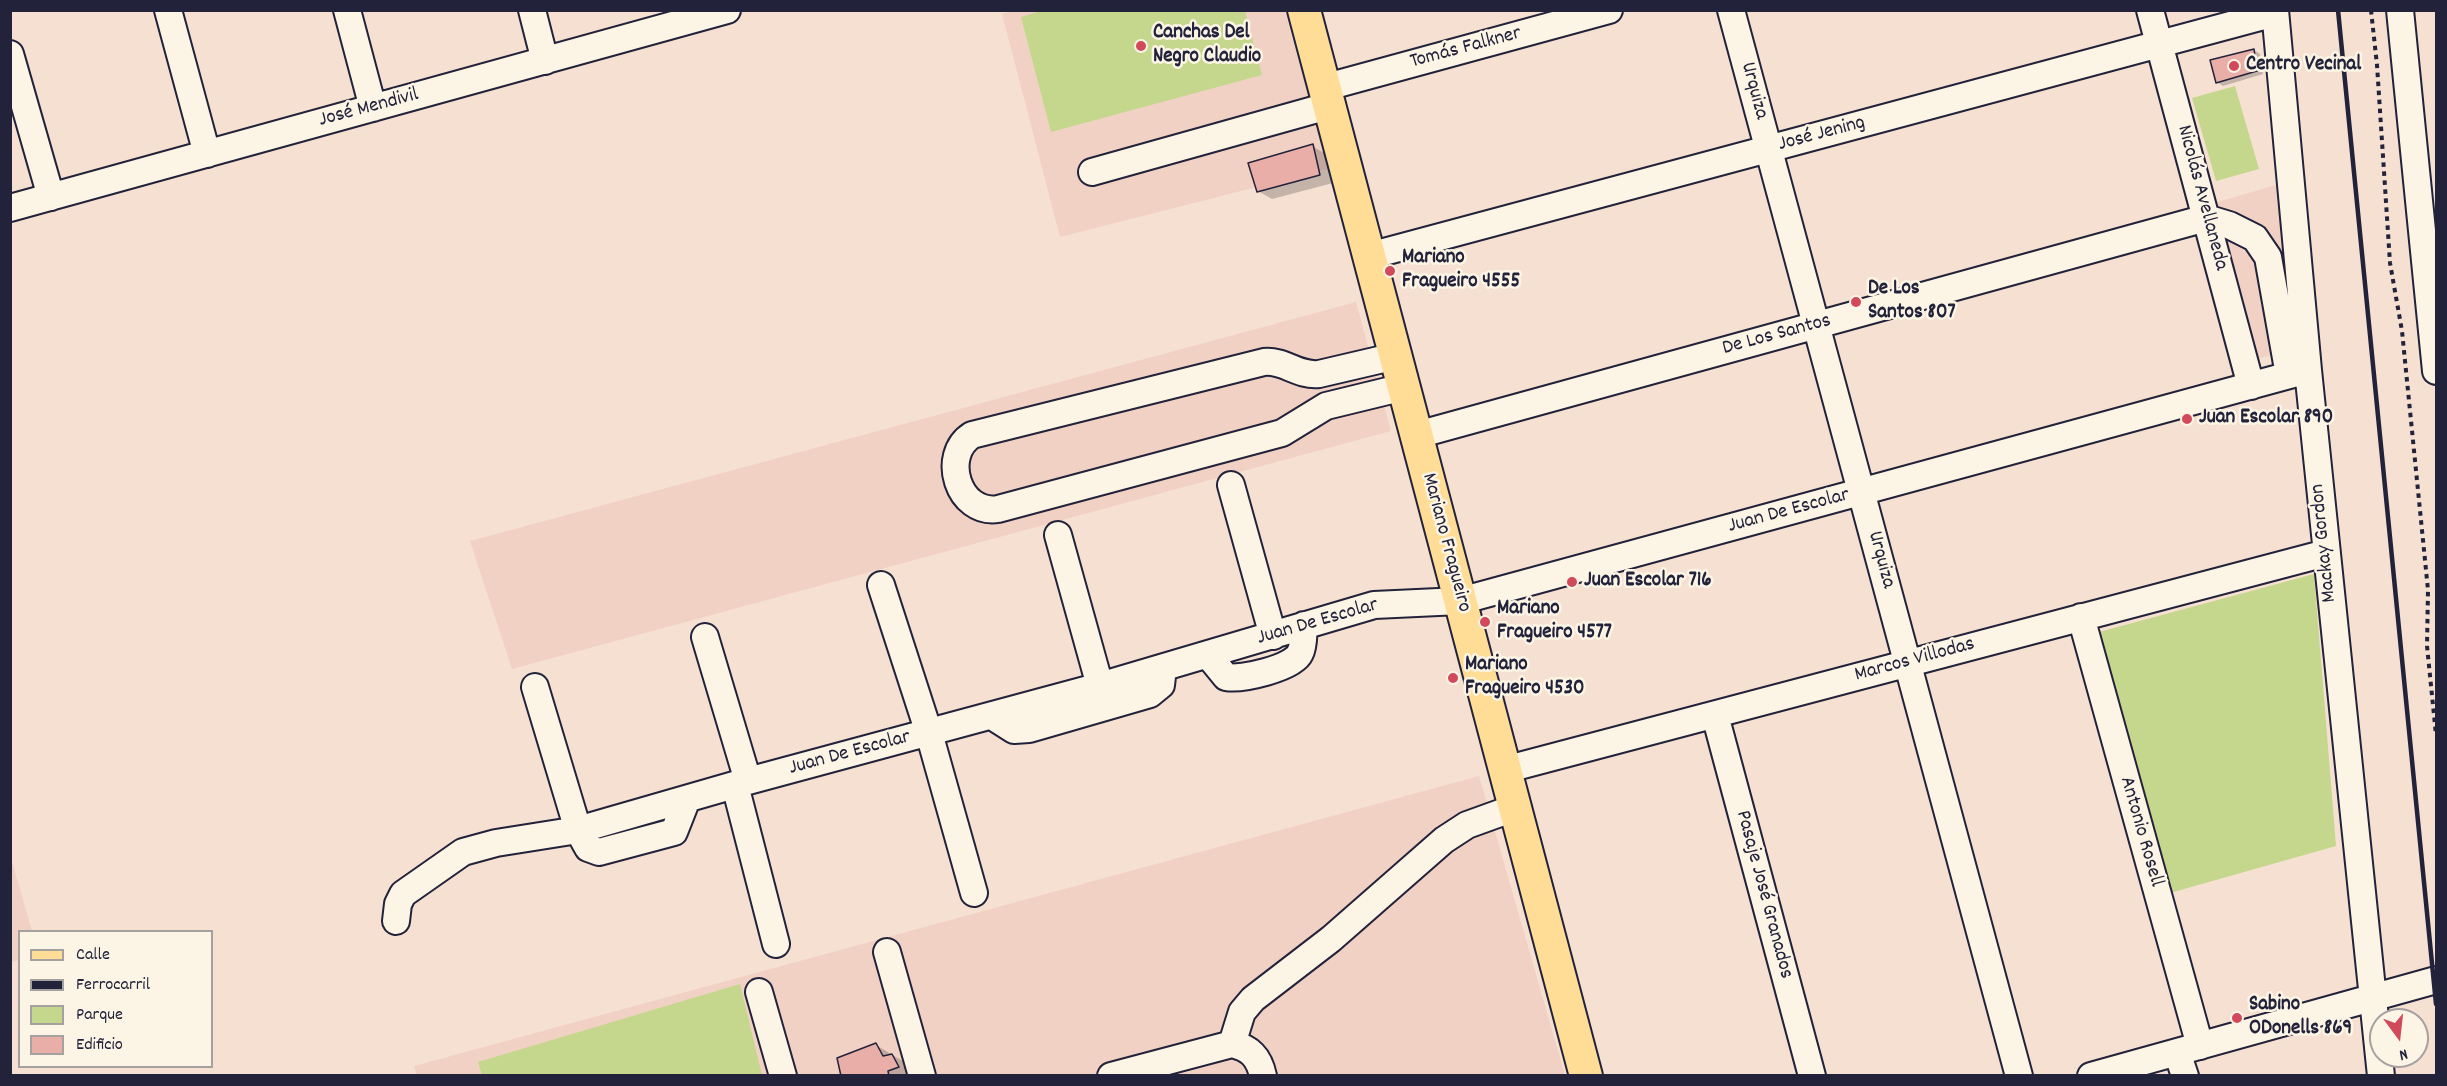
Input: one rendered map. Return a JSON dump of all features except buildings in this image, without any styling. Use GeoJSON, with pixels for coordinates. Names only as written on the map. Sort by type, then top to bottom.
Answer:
{"type":"FeatureCollection","features":[{"type":"Feature","properties":{"kind":"main road","name":"Mariano Fragueiro"},"geometry":{"type":"LineString","coordinates":[[1304,10],[1586,1076]]}},
{"type":"Feature","properties":{"kind":"street"},"geometry":{"type":"LineString","coordinates":[[168,10],[207,154]]}},
{"type":"Feature","properties":{"kind":"street"},"geometry":{"type":"LineString","coordinates":[[347,10],[373,108]]}},
{"type":"Feature","properties":{"kind":"street"},"geometry":{"type":"LineString","coordinates":[[532,10],[545,61]]}},
{"type":"Feature","properties":{"kind":"street","name":"José Mendivil"},"geometry":{"type":"LineString","coordinates":[[10,208],[727,10]]}},
{"type":"Feature","properties":{"kind":"street","name":"Tomás Falkner"},"geometry":{"type":"LineString","coordinates":[[1092,172],[1609,10]]}},
{"type":"Feature","properties":{"kind":"street","name":"Urquiza"},"geometry":{"type":"LineString","coordinates":[[1731,10],[2019,1076]]}},
{"type":"Feature","properties":{"kind":"street","name":"Nicolás Avellaneda"},"geometry":{"type":"LineString","coordinates":[[2150,10],[2252,386]]}},
{"type":"Feature","properties":{"kind":"street"},"geometry":{"type":"LineString","coordinates":[[2400,10],[2429,233],[2436,371]]}},
{"type":"Feature","properties":{"kind":"street","name":"José Jening"},"geometry":{"type":"LineString","coordinates":[[1369,256],[2275,12]]}},
{"type":"Feature","properties":{"kind":"street","name":"Mackay Gordon"},"geometry":{"type":"LineString","coordinates":[[2275,12],[2298,373],[2326,553],[2381,1076]]}},
{"type":"Feature","properties":{"kind":"street"},"geometry":{"type":"LineString","coordinates":[[10,54],[51,197]]}},
{"type":"Feature","properties":{"kind":"street"},"geometry":{"type":"LineString","coordinates":[[2206,218],[2229,225],[2255,238],[2268,257],[2298,373]]}},
{"type":"Feature","properties":{"kind":"street","name":"De Los Santos"},"geometry":{"type":"LineString","coordinates":[[1417,435],[2206,218]]}},
{"type":"Feature","properties":{"kind":"street"},"geometry":{"type":"LineString","coordinates":[[1396,356],[1319,375],[1306,375],[1275,361],[1264,362],[972,435],[958,450],[956,468],[959,484],[967,499],[977,507],[987,511],[999,509],[1282,433],[1326,406],[1404,387]]}},
{"type":"Feature","properties":{"kind":"street","name":"Juan De Escolar"},"geometry":{"type":"LineString","coordinates":[[396,921],[398,904],[403,894],[463,852],[496,843],[578,830],[1100,686],[1374,605],[1460,601],[2298,373]]}},
{"type":"Feature","properties":{"kind":"street"},"geometry":{"type":"LineString","coordinates":[[1306,375],[1314,393],[1316,411]]}},
{"type":"Feature","properties":{"kind":"street"},"geometry":{"type":"LineString","coordinates":[[1231,485],[1273,636]]}},
{"type":"Feature","properties":{"kind":"street"},"geometry":{"type":"LineString","coordinates":[[1058,535],[1100,686]]}},
{"type":"Feature","properties":{"kind":"street","name":"Marcos Villodas"},"geometry":{"type":"LineString","coordinates":[[1504,770],[2326,553]]}},
{"type":"Feature","properties":{"kind":"street"},"geometry":{"type":"LineString","coordinates":[[881,585],[929,733],[974,893]]}},
{"type":"Feature","properties":{"kind":"street","name":"Antonio Rosell"},"geometry":{"type":"LineString","coordinates":[[2081,617],[2187,1058]]}},
{"type":"Feature","properties":{"kind":"street"},"geometry":{"type":"LineString","coordinates":[[1208,655],[1226,677],[1237,679],[1283,666],[1294,662],[1300,653],[1304,625]]}},
{"type":"Feature","properties":{"kind":"street"},"geometry":{"type":"LineString","coordinates":[[705,637],[742,783],[776,944]]}},
{"type":"Feature","properties":{"kind":"street"},"geometry":{"type":"LineString","coordinates":[[992,716],[1014,730],[1029,729],[1150,694],[1161,685],[1163,668]]}},
{"type":"Feature","properties":{"kind":"street"},"geometry":{"type":"LineString","coordinates":[[534,687],[578,830]]}},
{"type":"Feature","properties":{"kind":"street","name":"Pasaje José Granados"},"geometry":{"type":"LineString","coordinates":[[1714,715],[1812,1076]]}},
{"type":"Feature","properties":{"kind":"street"},"geometry":{"type":"LineString","coordinates":[[1232,1044],[1242,1012],[1253,999],[1331,939],[1444,840],[1467,825],[1514,808]]}},
{"type":"Feature","properties":{"kind":"street"},"geometry":{"type":"LineString","coordinates":[[887,952],[922,1076]]}},
{"type":"Feature","properties":{"kind":"street"},"geometry":{"type":"LineString","coordinates":[[2091,1076],[2187,1058],[2372,998],[2436,980]]}},
{"type":"Feature","properties":{"kind":"street"},"geometry":{"type":"LineString","coordinates":[[759,992],[783,1076]]}},
{"type":"Feature","properties":{"kind":"street"},"geometry":{"type":"LineString","coordinates":[[1111,1076],[1232,1044],[1243,1047],[1254,1054],[1263,1076]]}},
{"type":"Feature","properties":{"kind":"path"},"geometry":{"type":"LineString","coordinates":[[2371,10],[2391,263],[2402,332],[2428,590],[2427,646],[2436,735]]}},
{"type":"Feature","properties":{"kind":"shaded area","name":"Canchas Del Negro Claudio"},"geometry":{"type":"Polygon","coordinates":[[[1017,10],[1285,11],[1328,169],[1060,237],[1002,14],[1017,10]]]}},
{"type":"Feature","properties":{"kind":"shaded area"},"geometry":{"type":"Polygon","coordinates":[[[2276,185],[2293,350],[2256,359],[2214,203],[2276,185]]]}},
{"type":"Feature","properties":{"kind":"shaded area"},"geometry":{"type":"Polygon","coordinates":[[[1356,302],[1391,431],[512,669],[470,541],[1356,302]]]}},
{"type":"Feature","properties":{"kind":"shaded area"},"geometry":{"type":"Polygon","coordinates":[[[1479,776],[1565,1075],[417,1076],[414,1066],[1479,776]]]}},
{"type":"Feature","properties":{"kind":"shaded area"},"geometry":{"type":"Polygon","coordinates":[[[11,858],[32,930],[18,930],[18,960],[11,962],[11,858]]]}},
{"type":"Feature","properties":{"kind":"green space","name":"Canchas Del Negro Claudio"},"geometry":{"type":"Polygon","coordinates":[[[1045,10],[1245,11],[1262,75],[1051,132],[1021,17],[1045,10]]]}},
{"type":"Feature","properties":{"kind":"green space"},"geometry":{"type":"Polygon","coordinates":[[[2235,86],[2259,169],[2216,181],[2192,98],[2235,86]]]}},
{"type":"Feature","properties":{"kind":"green space"},"geometry":{"type":"Polygon","coordinates":[[[2314,574],[2336,846],[2170,893],[2099,632],[2314,574]]]}},
{"type":"Feature","properties":{"kind":"green space"},"geometry":{"type":"Polygon","coordinates":[[[740,984],[762,1075],[482,1075],[478,1062],[740,984]]]}},
{"type":"Feature","properties":{"kind":"railway"},"geometry":{"type":"LineString","coordinates":[[2338,10],[2436,1004]]}},
{"type":"Feature","properties":{"kind":"place","name":"Canchas Del Negro Claudio"},"geometry":{"type":"Point","coordinates":[1141,46]}},
{"type":"Feature","properties":{"kind":"place","name":"Centro Vecinal"},"geometry":{"type":"Point","coordinates":[2234,66]}},
{"type":"Feature","properties":{"kind":"place","name":"Mariano Fragueiro 4555"},"geometry":{"type":"Point","coordinates":[1390,271]}},
{"type":"Feature","properties":{"kind":"place","name":"De Los Santos 807"},"geometry":{"type":"Point","coordinates":[1856,302]}},
{"type":"Feature","properties":{"kind":"place","name":"Juan Escolar 890"},"geometry":{"type":"Point","coordinates":[2187,419]}},
{"type":"Feature","properties":{"kind":"place","name":"Juan Escolar 716"},"geometry":{"type":"Point","coordinates":[1572,582]}},
{"type":"Feature","properties":{"kind":"place","name":"Mariano Fragueiro 4577"},"geometry":{"type":"Point","coordinates":[1485,622]}},
{"type":"Feature","properties":{"kind":"place","name":"Mariano Fragueiro 4530"},"geometry":{"type":"Point","coordinates":[1453,678]}},
{"type":"Feature","properties":{"kind":"place","name":"Sabino ODonells 869"},"geometry":{"type":"Point","coordinates":[2237,1018]}}]}
